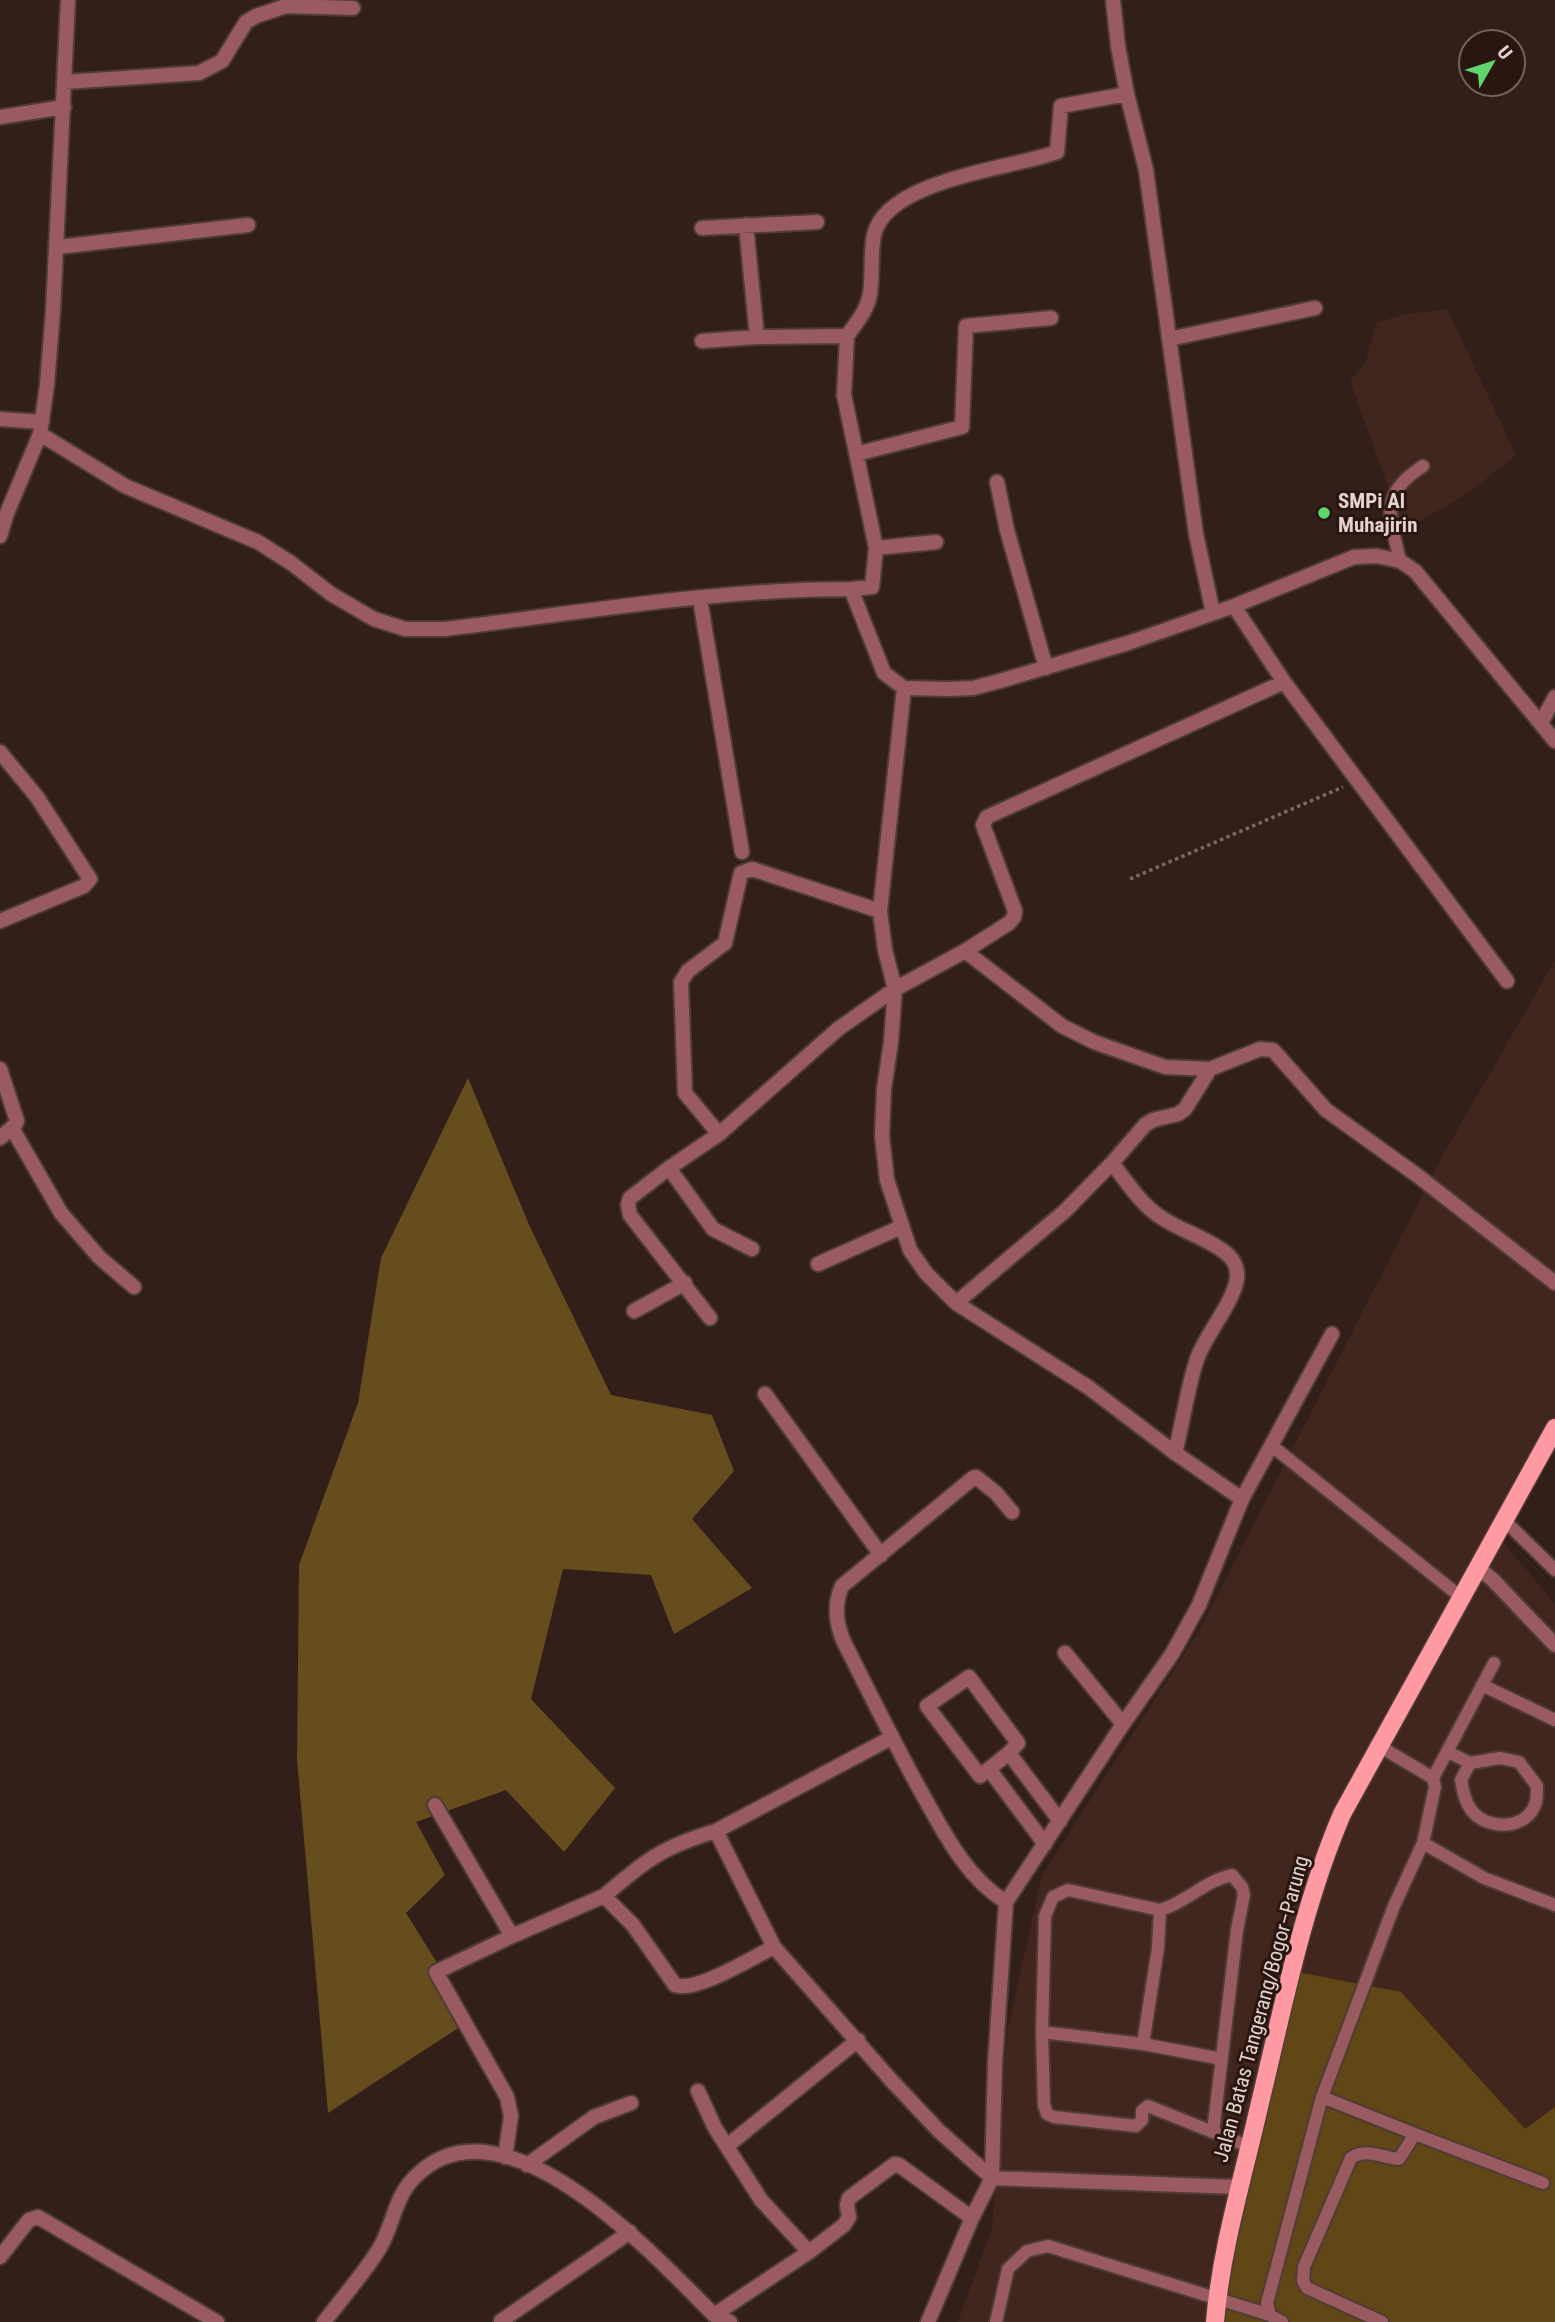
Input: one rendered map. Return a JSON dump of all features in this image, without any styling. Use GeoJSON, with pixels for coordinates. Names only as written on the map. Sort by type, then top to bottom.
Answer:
{"type":"FeatureCollection","features":[{"type":"Feature","properties":{"kind":"main road","name":"Jalan Batas Tangerang/Bogor–Parung"},"geometry":{"type":"LineString","coordinates":[[1215,2322],[1238,2187],[1250,2147],[1305,1913],[1323,1857],[1342,1814],[1555,1428]]}},
{"type":"Feature","properties":{"kind":"street"},"geometry":{"type":"LineString","coordinates":[[0,536],[4,513],[41,428],[47,385],[58,247],[68,0]]}},
{"type":"Feature","properties":{"kind":"street"},"geometry":{"type":"LineString","coordinates":[[1113,0],[1127,94],[1146,170],[1196,534],[1213,613]]}},
{"type":"Feature","properties":{"kind":"street"},"geometry":{"type":"LineString","coordinates":[[65,82],[199,73],[222,61],[246,22],[256,16],[286,6],[354,8]]}},
{"type":"Feature","properties":{"kind":"street"},"geometry":{"type":"LineString","coordinates":[[0,419],[41,428],[125,486],[258,542],[331,594],[374,619],[405,629],[444,629],[737,593],[872,587],[876,548],[844,395],[847,336],[864,313],[870,293],[874,233],[884,214],[937,183],[1057,152],[1061,106],[1127,94]]}},
{"type":"Feature","properties":{"kind":"street"},"geometry":{"type":"LineString","coordinates":[[0,117],[64,107]]}},
{"type":"Feature","properties":{"kind":"street"},"geometry":{"type":"LineString","coordinates":[[702,228],[817,222]]}},
{"type":"Feature","properties":{"kind":"street"},"geometry":{"type":"LineString","coordinates":[[58,247],[248,225]]}},
{"type":"Feature","properties":{"kind":"street"},"geometry":{"type":"LineString","coordinates":[[746,225],[757,337]]}},
{"type":"Feature","properties":{"kind":"street"},"geometry":{"type":"LineString","coordinates":[[1169,339],[1315,308]]}},
{"type":"Feature","properties":{"kind":"street"},"geometry":{"type":"LineString","coordinates":[[856,454],[962,427],[966,326],[1051,318]]}},
{"type":"Feature","properties":{"kind":"street"},"geometry":{"type":"LineString","coordinates":[[702,341],[757,337],[847,336]]}},
{"type":"Feature","properties":{"kind":"street"},"geometry":{"type":"LineString","coordinates":[[997,482],[1007,530],[1046,668]]}},
{"type":"Feature","properties":{"kind":"street"},"geometry":{"type":"LineString","coordinates":[[876,548],[936,542]]}},
{"type":"Feature","properties":{"kind":"street"},"geometry":{"type":"LineString","coordinates":[[851,589],[884,673],[904,688],[973,688],[1128,643],[1234,606],[1354,557],[1377,556],[1400,561],[1415,571],[1555,741]]}},
{"type":"Feature","properties":{"kind":"street"},"geometry":{"type":"LineString","coordinates":[[699,598],[742,852]]}},
{"type":"Feature","properties":{"kind":"street"},"geometry":{"type":"LineString","coordinates":[[1234,606],[1284,682],[1507,981]]}},
{"type":"Feature","properties":{"kind":"street"},"geometry":{"type":"LineString","coordinates":[[710,1318],[630,1216],[630,1198],[719,1134],[838,1029],[895,989],[965,951],[1009,923],[1015,911],[982,825],[986,817],[1284,682]]}},
{"type":"Feature","properties":{"kind":"street"},"geometry":{"type":"LineString","coordinates":[[904,688],[880,911],[885,950],[895,989],[884,1089],[883,1136],[887,1180],[910,1250],[956,1303],[1088,1387],[1242,1499]]}},
{"type":"Feature","properties":{"kind":"street"},"geometry":{"type":"LineString","coordinates":[[1541,723],[1555,697]]}},
{"type":"Feature","properties":{"kind":"street"},"geometry":{"type":"LineString","coordinates":[[0,752],[37,797],[90,879],[84,886],[0,921]]}},
{"type":"Feature","properties":{"kind":"street"},"geometry":{"type":"LineString","coordinates":[[719,1134],[685,1093],[681,982],[688,971],[725,943],[741,873],[752,869],[880,911]]}},
{"type":"Feature","properties":{"kind":"street"},"geometry":{"type":"LineString","coordinates":[[965,951],[1062,1026],[1094,1042],[1164,1067],[1210,1069],[1260,1049],[1273,1050],[1326,1110],[1418,1176],[1555,1283]]}},
{"type":"Feature","properties":{"kind":"street"},"geometry":{"type":"LineString","coordinates":[[0,1069],[17,1121],[0,1138]]}},
{"type":"Feature","properties":{"kind":"street"},"geometry":{"type":"LineString","coordinates":[[956,1303],[1065,1211],[1145,1125],[1185,1109],[1210,1069]]}},
{"type":"Feature","properties":{"kind":"street"},"geometry":{"type":"LineString","coordinates":[[12,1128],[61,1213],[99,1257],[134,1287]]}},
{"type":"Feature","properties":{"kind":"street"},"geometry":{"type":"LineString","coordinates":[[1112,1163],[1145,1205],[1161,1218],[1229,1256],[1237,1268],[1237,1279],[1231,1294],[1210,1330],[1197,1360],[1175,1452]]}},
{"type":"Feature","properties":{"kind":"street"},"geometry":{"type":"LineString","coordinates":[[669,1168],[713,1229],[752,1249]]}},
{"type":"Feature","properties":{"kind":"street"},"geometry":{"type":"LineString","coordinates":[[818,1264],[901,1227]]}},
{"type":"Feature","properties":{"kind":"street"},"geometry":{"type":"LineString","coordinates":[[634,1311],[685,1283]]}},
{"type":"Feature","properties":{"kind":"street"},"geometry":{"type":"LineString","coordinates":[[928,2322],[992,2178],[995,2063],[1006,1902],[1172,1654],[1199,1605],[1242,1499],[1332,1334]]}},
{"type":"Feature","properties":{"kind":"street"},"geometry":{"type":"LineString","coordinates":[[765,1394],[881,1555]]}},
{"type":"Feature","properties":{"kind":"street"},"geometry":{"type":"LineString","coordinates":[[1006,1902],[988,1891],[967,1868],[944,1832],[891,1738],[843,1640],[837,1619],[842,1586],[976,1477],[996,1493],[1012,1512]]}},
{"type":"Feature","properties":{"kind":"street"},"geometry":{"type":"LineString","coordinates":[[1478,1568],[1493,1579],[1555,1645]]}},
{"type":"Feature","properties":{"kind":"street"},"geometry":{"type":"LineString","coordinates":[[1065,1653],[1123,1724]]}},
{"type":"Feature","properties":{"kind":"street"},"geometry":{"type":"LineString","coordinates":[[969,1677],[1018,1741],[1017,1746],[989,1769],[979,1776],[928,1709],[929,1704],[969,1677]]}},
{"type":"Feature","properties":{"kind":"street"},"geometry":{"type":"LineString","coordinates":[[505,2157],[511,2116],[507,2097],[436,1972],[604,1896],[659,1852],[716,1831],[891,1738]]}},
{"type":"Feature","properties":{"kind":"street"},"geometry":{"type":"LineString","coordinates":[[1009,1753],[1060,1821]]}},
{"type":"Feature","properties":{"kind":"street"},"geometry":{"type":"LineString","coordinates":[[989,1769],[1045,1844]]}},
{"type":"Feature","properties":{"kind":"street"},"geometry":{"type":"LineString","coordinates":[[435,1805],[512,1936]]}},
{"type":"Feature","properties":{"kind":"street"},"geometry":{"type":"LineString","coordinates":[[716,1831],[774,1947],[939,2131],[992,2178],[1238,2187]]}},
{"type":"Feature","properties":{"kind":"street"},"geometry":{"type":"LineString","coordinates":[[604,1896],[633,1925],[679,1987],[696,1985],[774,1947]]}},
{"type":"Feature","properties":{"kind":"street"},"geometry":{"type":"LineString","coordinates":[[727,2146],[858,2040]]}},
{"type":"Feature","properties":{"kind":"street"},"geometry":{"type":"LineString","coordinates":[[698,2091],[715,2128],[761,2200],[809,2252]]}},
{"type":"Feature","properties":{"kind":"street"},"geometry":{"type":"LineString","coordinates":[[527,2165],[594,2117],[631,2103]]}},
{"type":"Feature","properties":{"kind":"street"},"geometry":{"type":"LineString","coordinates":[[324,2322],[380,2248],[405,2187],[422,2170],[443,2158],[466,2151],[481,2151],[527,2165],[580,2193],[630,2232],[714,2315],[730,2322]]}},
{"type":"Feature","properties":{"kind":"street"},"geometry":{"type":"LineString","coordinates":[[714,2315],[809,2252],[848,2221],[849,2198],[895,2164],[972,2218]]}},
{"type":"Feature","properties":{"kind":"street"},"geometry":{"type":"LineString","coordinates":[[0,2257],[29,2220],[38,2217],[217,2322]]}},
{"type":"Feature","properties":{"kind":"street"},"geometry":{"type":"LineString","coordinates":[[501,2321],[630,2232]]}},
{"type":"Feature","properties":{"kind":"lane"},"geometry":{"type":"LineString","coordinates":[[1400,561],[1391,502],[1396,488],[1423,466]]}},
{"type":"Feature","properties":{"kind":"lane"},"geometry":{"type":"LineString","coordinates":[[1271,1445],[1462,1598]]}},
{"type":"Feature","properties":{"kind":"lane"},"geometry":{"type":"LineString","coordinates":[[1503,1520],[1555,1570]]}},
{"type":"Feature","properties":{"kind":"lane"},"geometry":{"type":"LineString","coordinates":[[1270,2315],[1266,2303],[1322,2097],[1394,1906],[1423,1843],[1435,1787],[1433,1778],[1494,1663]]}},
{"type":"Feature","properties":{"kind":"lane"},"geometry":{"type":"LineString","coordinates":[[1482,1685],[1555,1720]]}},
{"type":"Feature","properties":{"kind":"lane"},"geometry":{"type":"LineString","coordinates":[[1379,1746],[1433,1778]]}},
{"type":"Feature","properties":{"kind":"lane"},"geometry":{"type":"LineString","coordinates":[[1448,1752],[1470,1763],[1500,1758],[1519,1762],[1537,1786],[1536,1803],[1531,1812],[1518,1822],[1503,1826],[1483,1820],[1473,1811],[1465,1797],[1461,1780],[1470,1763]]}},
{"type":"Feature","properties":{"kind":"lane"},"geometry":{"type":"LineString","coordinates":[[1423,1843],[1484,1878],[1555,1905]]}},
{"type":"Feature","properties":{"kind":"lane"},"geometry":{"type":"LineString","coordinates":[[1213,2132],[1244,1895],[1242,1887],[1231,1875],[1220,1877],[1175,1906],[1160,1910],[1068,1891],[1053,1897],[1045,1916],[1042,2032],[1044,2105],[1047,2114],[1136,2126],[1142,2120],[1142,2111],[1148,2106],[1250,2147]]}},
{"type":"Feature","properties":{"kind":"lane"},"geometry":{"type":"LineString","coordinates":[[1143,2044],[1158,1948],[1160,1910]]}},
{"type":"Feature","properties":{"kind":"lane"},"geometry":{"type":"LineString","coordinates":[[1042,2032],[1143,2044],[1222,2059]]}},
{"type":"Feature","properties":{"kind":"lane"},"geometry":{"type":"LineString","coordinates":[[1322,2097],[1543,2183]]}},
{"type":"Feature","properties":{"kind":"lane"},"geometry":{"type":"LineString","coordinates":[[1382,2322],[1307,2288],[1303,2281],[1304,2267],[1351,2158],[1364,2152],[1399,2159],[1415,2134]]}},
{"type":"Feature","properties":{"kind":"lane"},"geometry":{"type":"LineString","coordinates":[[996,2322],[1008,2269],[1027,2251],[1048,2246],[1270,2315],[1282,2322]]}},
{"type":"Feature","properties":{"kind":"path"},"geometry":{"type":"LineString","coordinates":[[1130,879],[1357,781]]}},
{"type":"Feature","properties":{"kind":"shaded area"},"geometry":{"type":"Polygon","coordinates":[[[1447,309],[1516,455],[1471,491],[1404,531],[1350,381],[1365,364],[1376,323],[1402,315],[1447,309]]]}},
{"type":"Feature","properties":{"kind":"shaded area"},"geometry":{"type":"Polygon","coordinates":[[[1555,960],[1555,1421],[1494,1531],[1555,1604],[1555,2107],[1525,2130],[1401,1992],[1211,2322],[958,2322],[992,2228],[1007,2033],[1042,1875],[1200,1629],[1442,1157],[1555,960]]]}},
{"type":"Feature","properties":{"kind":"shaded area"},"geometry":{"type":"Polygon","coordinates":[[[468,1078],[530,1227],[611,1395],[712,1415],[734,1471],[692,1519],[752,1588],[674,1634],[651,1575],[563,1569],[531,1699],[615,1788],[564,1852],[506,1790],[416,1822],[445,1875],[406,1913],[472,2019],[328,2113],[297,1759],[299,1565],[358,1403],[381,1258],[468,1078]]]}},
{"type":"Feature","properties":{"kind":"shaded area"},"geometry":{"type":"Polygon","coordinates":[[[1287,1970],[1401,1992],[1525,2129],[1555,2107],[1555,2322],[1211,2322],[1287,1970]]]}},
{"type":"Feature","properties":{"kind":"place","name":"SMPi Al Muhajirin"},"geometry":{"type":"Point","coordinates":[1324,513]}}]}
